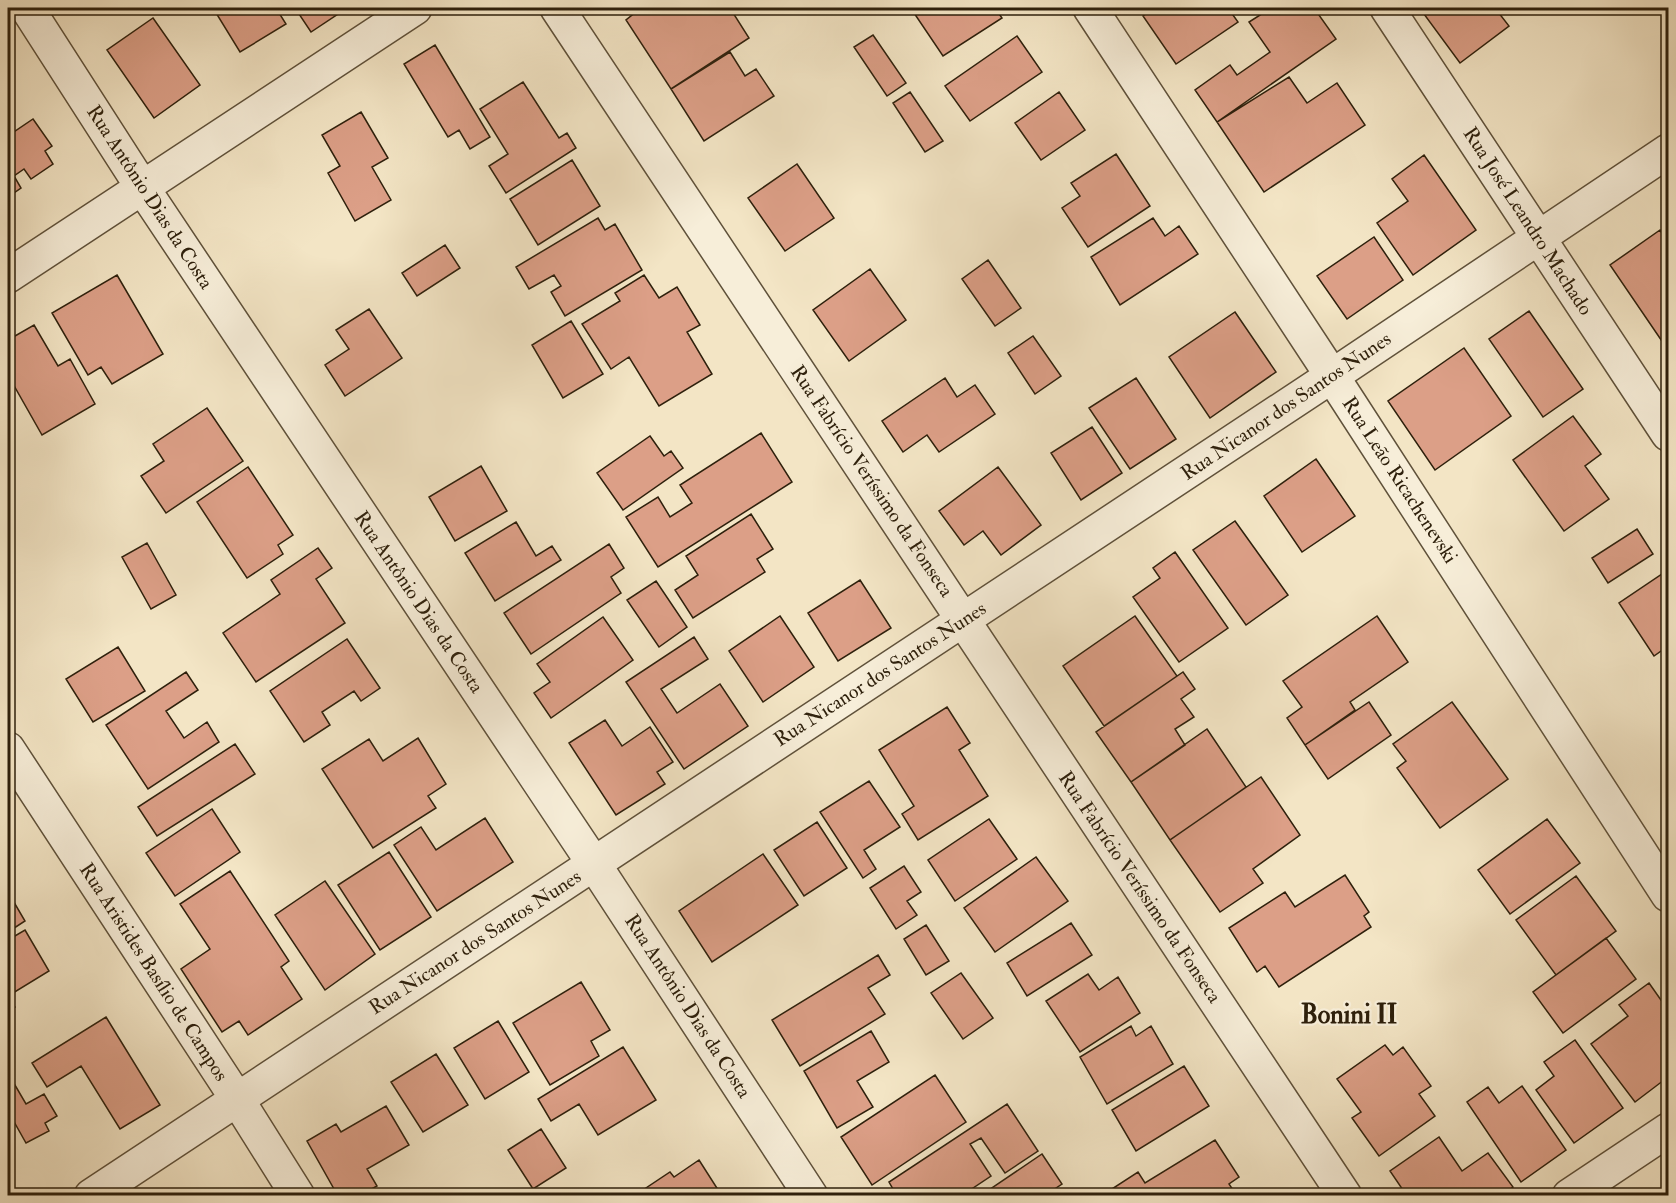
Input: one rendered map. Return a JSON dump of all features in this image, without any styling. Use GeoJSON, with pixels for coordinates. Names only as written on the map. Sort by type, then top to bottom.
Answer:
{"type":"FeatureCollection","features":[{"type":"Feature","properties":{"kind":"street","name":"Rua Antônio Dias da Costa"},"geometry":{"type":"LineString","coordinates":[[27,8],[142,187],[594,864],[811,1196]]}},
{"type":"Feature","properties":{"kind":"street"},"geometry":{"type":"LineString","coordinates":[[8,276],[415,8]]}},
{"type":"Feature","properties":{"kind":"street","name":"Rua Fabrício Veríssimo da Fonseca"},"geometry":{"type":"LineString","coordinates":[[557,8],[1345,1196]]}},
{"type":"Feature","properties":{"kind":"street","name":"Rua Leão Ricachenevski"},"geometry":{"type":"LineString","coordinates":[[1090,8],[1332,376],[1668,895]]}},
{"type":"Feature","properties":{"kind":"street","name":"Rua José Leandro Machado"},"geometry":{"type":"LineString","coordinates":[[1387,8],[1668,434]]}},
{"type":"Feature","properties":{"kind":"street","name":"Rua Nicanor dos Santos Nunes"},"geometry":{"type":"LineString","coordinates":[[91,1196],[1332,376],[1668,151]]}},
{"type":"Feature","properties":{"kind":"street","name":"Rua Aristides Basílio de Campos"},"geometry":{"type":"LineString","coordinates":[[8,749],[298,1196]]}},
{"type":"Feature","properties":{"kind":"street"},"geometry":{"type":"LineString","coordinates":[[1569,1196],[1668,1130]]}},
{"type":"Feature","properties":{"kind":"building"},"geometry":{"type":"Polygon","coordinates":[[[213,8],[276,8],[286,24],[240,52],[213,8]]]}},
{"type":"Feature","properties":{"kind":"building"},"geometry":{"type":"Polygon","coordinates":[[[295,8],[333,8],[338,14],[311,32],[295,8]]]}},
{"type":"Feature","properties":{"kind":"building"},"geometry":{"type":"Polygon","coordinates":[[[641,8],[730,8],[749,38],[671,89],[626,20],[641,8]]]}},
{"type":"Feature","properties":{"kind":"building"},"geometry":{"type":"Polygon","coordinates":[[[916,8],[995,8],[1002,18],[943,56],[912,10],[916,8]]]}},
{"type":"Feature","properties":{"kind":"building"},"geometry":{"type":"Polygon","coordinates":[[[1155,8],[1228,8],[1238,22],[1176,64],[1143,16],[1155,8]]]}},
{"type":"Feature","properties":{"kind":"building"},"geometry":{"type":"Polygon","coordinates":[[[1271,8],[1314,8],[1336,39],[1217,122],[1195,90],[1230,65],[1237,75],[1270,52],[1249,22],[1271,8]]]}},
{"type":"Feature","properties":{"kind":"building"},"geometry":{"type":"Polygon","coordinates":[[[1424,8],[1495,8],[1509,26],[1460,63],[1421,10],[1424,8]]]}},
{"type":"Feature","properties":{"kind":"building"},"geometry":{"type":"Polygon","coordinates":[[[153,18],[200,85],[154,118],[107,50],[153,18]]]}},
{"type":"Feature","properties":{"kind":"building"},"geometry":{"type":"Polygon","coordinates":[[[873,35],[906,83],[887,96],[854,47],[873,35]]]}},
{"type":"Feature","properties":{"kind":"building"},"geometry":{"type":"Polygon","coordinates":[[[1017,36],[1042,72],[970,121],[945,86],[1017,36]]]}},
{"type":"Feature","properties":{"kind":"building"},"geometry":{"type":"Polygon","coordinates":[[[435,45],[490,137],[470,149],[459,130],[448,137],[404,64],[435,45]]]}},
{"type":"Feature","properties":{"kind":"building"},"geometry":{"type":"Polygon","coordinates":[[[730,52],[745,76],[756,69],[774,96],[704,141],[671,89],[730,52]]]}},
{"type":"Feature","properties":{"kind":"building"},"geometry":{"type":"Polygon","coordinates":[[[1289,77],[1307,103],[1337,83],[1365,125],[1264,192],[1217,122],[1289,77]]]}},
{"type":"Feature","properties":{"kind":"building"},"geometry":{"type":"Polygon","coordinates":[[[523,82],[559,138],[567,133],[576,148],[506,193],[489,166],[508,154],[480,109],[523,82]]]}},
{"type":"Feature","properties":{"kind":"building"},"geometry":{"type":"Polygon","coordinates":[[[910,92],[943,141],[925,152],[893,103],[910,92]]]}},
{"type":"Feature","properties":{"kind":"building"},"geometry":{"type":"Polygon","coordinates":[[[1059,92],[1085,130],[1041,160],[1015,123],[1059,92]]]}},
{"type":"Feature","properties":{"kind":"building"},"geometry":{"type":"Polygon","coordinates":[[[361,112],[388,158],[372,167],[391,200],[355,221],[328,173],[340,166],[322,135],[361,112]]]}},
{"type":"Feature","properties":{"kind":"building"},"geometry":{"type":"Polygon","coordinates":[[[33,119],[52,146],[45,151],[53,164],[31,179],[24,169],[14,176],[21,188],[8,197],[8,136],[33,119]]]}},
{"type":"Feature","properties":{"kind":"building"},"geometry":{"type":"Polygon","coordinates":[[[1116,154],[1150,206],[1088,247],[1062,208],[1080,196],[1071,183],[1116,154]]]}},
{"type":"Feature","properties":{"kind":"building"},"geometry":{"type":"Polygon","coordinates":[[[1424,155],[1476,230],[1413,275],[1377,223],[1408,201],[1392,179],[1424,155]]]}},
{"type":"Feature","properties":{"kind":"building"},"geometry":{"type":"Polygon","coordinates":[[[572,160],[600,206],[538,245],[510,199],[572,160]]]}},
{"type":"Feature","properties":{"kind":"building"},"geometry":{"type":"Polygon","coordinates":[[[797,164],[834,218],[785,251],[748,198],[797,164]]]}},
{"type":"Feature","properties":{"kind":"building"},"geometry":{"type":"Polygon","coordinates":[[[598,218],[605,230],[615,224],[642,270],[565,316],[551,292],[561,286],[554,275],[529,289],[516,267],[598,218]]]}},
{"type":"Feature","properties":{"kind":"building"},"geometry":{"type":"Polygon","coordinates":[[[1153,218],[1165,236],[1179,226],[1198,254],[1120,305],[1091,257],[1153,218]]]}},
{"type":"Feature","properties":{"kind":"building"},"geometry":{"type":"Polygon","coordinates":[[[1660,230],[1668,243],[1668,350],[1610,265],[1660,230]]]}},
{"type":"Feature","properties":{"kind":"building"},"geometry":{"type":"Polygon","coordinates":[[[1374,237],[1403,280],[1347,319],[1317,276],[1374,237]]]}},
{"type":"Feature","properties":{"kind":"building"},"geometry":{"type":"Polygon","coordinates":[[[445,245],[460,268],[417,296],[402,273],[445,245]]]}},
{"type":"Feature","properties":{"kind":"building"},"geometry":{"type":"Polygon","coordinates":[[[988,260],[1021,308],[995,326],[962,279],[988,260]]]}},
{"type":"Feature","properties":{"kind":"building"},"geometry":{"type":"Polygon","coordinates":[[[870,269],[906,320],[849,361],[813,310],[870,269]]]}},
{"type":"Feature","properties":{"kind":"building"},"geometry":{"type":"Polygon","coordinates":[[[117,275],[163,354],[112,384],[101,367],[88,375],[52,313],[117,275]]]}},
{"type":"Feature","properties":{"kind":"building"},"geometry":{"type":"Polygon","coordinates":[[[644,275],[659,298],[677,287],[700,325],[687,332],[712,374],[659,406],[629,357],[611,369],[582,324],[620,301],[615,293],[644,275]]]}},
{"type":"Feature","properties":{"kind":"building"},"geometry":{"type":"Polygon","coordinates":[[[369,309],[402,358],[345,396],[325,365],[349,349],[336,330],[369,309]]]}},
{"type":"Feature","properties":{"kind":"building"},"geometry":{"type":"Polygon","coordinates":[[[1529,311],[1583,389],[1543,417],[1489,339],[1529,311]]]}},
{"type":"Feature","properties":{"kind":"building"},"geometry":{"type":"Polygon","coordinates":[[[1235,312],[1276,372],[1210,418],[1169,357],[1235,312]]]}},
{"type":"Feature","properties":{"kind":"building"},"geometry":{"type":"Polygon","coordinates":[[[571,321],[603,374],[563,398],[532,345],[571,321]]]}},
{"type":"Feature","properties":{"kind":"building"},"geometry":{"type":"Polygon","coordinates":[[[34,325],[58,366],[70,359],[95,404],[42,435],[8,375],[8,340],[34,325]]]}},
{"type":"Feature","properties":{"kind":"building"},"geometry":{"type":"Polygon","coordinates":[[[1033,336],[1061,376],[1035,394],[1008,353],[1033,336]]]}},
{"type":"Feature","properties":{"kind":"building"},"geometry":{"type":"Polygon","coordinates":[[[1464,348],[1511,416],[1435,470],[1388,401],[1464,348]]]}},
{"type":"Feature","properties":{"kind":"building"},"geometry":{"type":"Polygon","coordinates":[[[945,378],[957,397],[975,385],[995,414],[939,452],[927,435],[903,452],[882,421],[945,378]]]}},
{"type":"Feature","properties":{"kind":"building"},"geometry":{"type":"Polygon","coordinates":[[[1136,378],[1176,439],[1130,469],[1089,408],[1136,378]]]}},
{"type":"Feature","properties":{"kind":"building"},"geometry":{"type":"Polygon","coordinates":[[[207,408],[243,461],[166,513],[141,476],[164,461],[153,444],[207,408]]]}},
{"type":"Feature","properties":{"kind":"building"},"geometry":{"type":"Polygon","coordinates":[[[1573,416],[1601,454],[1585,466],[1609,499],[1564,531],[1513,460],[1573,416]]]}},
{"type":"Feature","properties":{"kind":"building"},"geometry":{"type":"Polygon","coordinates":[[[1092,427],[1122,473],[1081,500],[1051,453],[1092,427]]]}},
{"type":"Feature","properties":{"kind":"building"},"geometry":{"type":"Polygon","coordinates":[[[761,433],[792,482],[658,567],[626,517],[658,497],[670,517],[692,503],[680,485],[761,433]]]}},
{"type":"Feature","properties":{"kind":"building"},"geometry":{"type":"Polygon","coordinates":[[[650,436],[664,456],[671,451],[683,468],[623,510],[597,473],[650,436]]]}},
{"type":"Feature","properties":{"kind":"building"},"geometry":{"type":"Polygon","coordinates":[[[1316,459],[1355,516],[1302,552],[1264,496],[1316,459]]]}},
{"type":"Feature","properties":{"kind":"building"},"geometry":{"type":"Polygon","coordinates":[[[481,466],[507,511],[455,541],[429,497],[481,466]]]}},
{"type":"Feature","properties":{"kind":"building"},"geometry":{"type":"Polygon","coordinates":[[[248,467],[293,535],[278,545],[283,554],[247,578],[197,502],[248,467]]]}},
{"type":"Feature","properties":{"kind":"building"},"geometry":{"type":"Polygon","coordinates":[[[998,467],[1041,525],[1001,555],[983,531],[964,545],[939,511],[998,467]]]}},
{"type":"Feature","properties":{"kind":"building"},"geometry":{"type":"Polygon","coordinates":[[[751,514],[773,549],[757,559],[765,572],[693,618],[675,590],[698,575],[686,556],[751,514]]]}},
{"type":"Feature","properties":{"kind":"building"},"geometry":{"type":"Polygon","coordinates":[[[1235,521],[1288,595],[1246,625],[1193,550],[1235,521]]]}},
{"type":"Feature","properties":{"kind":"building"},"geometry":{"type":"Polygon","coordinates":[[[516,522],[536,556],[552,546],[561,560],[495,601],[465,553],[516,522]]]}},
{"type":"Feature","properties":{"kind":"building"},"geometry":{"type":"Polygon","coordinates":[[[1637,529],[1653,554],[1608,583],[1592,558],[1637,529]]]}},
{"type":"Feature","properties":{"kind":"building"},"geometry":{"type":"Polygon","coordinates":[[[147,543],[176,595],[151,609],[122,557],[147,543]]]}},
{"type":"Feature","properties":{"kind":"building"},"geometry":{"type":"Polygon","coordinates":[[[609,544],[624,568],[611,577],[621,593],[531,654],[504,613],[609,544]]]}},
{"type":"Feature","properties":{"kind":"building"},"geometry":{"type":"Polygon","coordinates":[[[318,548],[332,568],[316,579],[345,623],[256,682],[223,633],[280,594],[271,580],[318,548]]]}},
{"type":"Feature","properties":{"kind":"building"},"geometry":{"type":"Polygon","coordinates":[[[1175,552],[1228,628],[1179,662],[1133,597],[1160,578],[1153,568],[1175,552]]]}},
{"type":"Feature","properties":{"kind":"building"},"geometry":{"type":"Polygon","coordinates":[[[1668,570],[1668,646],[1654,656],[1619,603],[1668,570]]]}},
{"type":"Feature","properties":{"kind":"building"},"geometry":{"type":"Polygon","coordinates":[[[860,580],[891,628],[838,661],[808,613],[860,580]]]}},
{"type":"Feature","properties":{"kind":"building"},"geometry":{"type":"Polygon","coordinates":[[[656,581],[687,627],[659,647],[627,600],[656,581]]]}},
{"type":"Feature","properties":{"kind":"building"},"geometry":{"type":"Polygon","coordinates":[[[780,616],[814,667],[763,702],[729,651],[780,616]]]}},
{"type":"Feature","properties":{"kind":"building"},"geometry":{"type":"Polygon","coordinates":[[[1135,616],[1177,676],[1104,726],[1063,666],[1135,616]]]}},
{"type":"Feature","properties":{"kind":"building"},"geometry":{"type":"Polygon","coordinates":[[[1377,616],[1408,662],[1350,702],[1355,710],[1305,745],[1287,718],[1302,707],[1283,681],[1377,616]]]}},
{"type":"Feature","properties":{"kind":"building"},"geometry":{"type":"Polygon","coordinates":[[[603,617],[633,660],[551,718],[534,693],[550,682],[537,664],[603,617]]]}},
{"type":"Feature","properties":{"kind":"building"},"geometry":{"type":"Polygon","coordinates":[[[694,637],[708,659],[661,689],[677,713],[720,684],[748,726],[684,769],[626,682],[694,637]]]}},
{"type":"Feature","properties":{"kind":"building"},"geometry":{"type":"Polygon","coordinates":[[[347,639],[380,688],[361,701],[354,691],[322,712],[330,725],[304,742],[270,691],[347,639]]]}},
{"type":"Feature","properties":{"kind":"building"},"geometry":{"type":"Polygon","coordinates":[[[118,647],[145,691],[93,722],[66,679],[118,647]]]}},
{"type":"Feature","properties":{"kind":"building"},"geometry":{"type":"Polygon","coordinates":[[[186,672],[198,690],[166,711],[184,738],[207,722],[219,742],[148,789],[106,725],[186,672]]]}},
{"type":"Feature","properties":{"kind":"building"},"geometry":{"type":"Polygon","coordinates":[[[1183,672],[1195,689],[1181,699],[1194,717],[1175,729],[1185,745],[1131,782],[1096,732],[1183,672]]]}},
{"type":"Feature","properties":{"kind":"building"},"geometry":{"type":"Polygon","coordinates":[[[1369,702],[1391,735],[1328,779],[1305,745],[1369,702]]]}},
{"type":"Feature","properties":{"kind":"building"},"geometry":{"type":"Polygon","coordinates":[[[1452,702],[1508,779],[1440,828],[1397,768],[1406,761],[1393,744],[1452,702]]]}},
{"type":"Feature","properties":{"kind":"building"},"geometry":{"type":"Polygon","coordinates":[[[947,707],[970,743],[959,750],[988,796],[918,840],[902,814],[914,806],[879,750],[947,707]]]}},
{"type":"Feature","properties":{"kind":"building"},"geometry":{"type":"Polygon","coordinates":[[[605,720],[622,746],[650,727],[673,762],[657,772],[665,784],[616,815],[569,743],[605,720]]]}},
{"type":"Feature","properties":{"kind":"building"},"geometry":{"type":"Polygon","coordinates":[[[1207,729],[1246,787],[1170,840],[1131,782],[1207,729]]]}},
{"type":"Feature","properties":{"kind":"building"},"geometry":{"type":"Polygon","coordinates":[[[418,738],[446,784],[428,796],[436,808],[373,848],[322,769],[369,739],[383,761],[418,738]]]}},
{"type":"Feature","properties":{"kind":"building"},"geometry":{"type":"Polygon","coordinates":[[[235,744],[255,774],[157,836],[138,807],[235,744]]]}},
{"type":"Feature","properties":{"kind":"building"},"geometry":{"type":"Polygon","coordinates":[[[1261,777],[1300,835],[1253,869],[1263,883],[1220,912],[1170,840],[1261,777]]]}},
{"type":"Feature","properties":{"kind":"building"},"geometry":{"type":"Polygon","coordinates":[[[869,781],[900,827],[864,850],[876,869],[863,878],[820,812],[869,781]]]}},
{"type":"Feature","properties":{"kind":"building"},"geometry":{"type":"Polygon","coordinates":[[[212,809],[240,852],[175,896],[146,853],[212,809]]]}},
{"type":"Feature","properties":{"kind":"building"},"geometry":{"type":"Polygon","coordinates":[[[485,818],[513,862],[437,911],[394,845],[421,827],[436,850],[485,818]]]}},
{"type":"Feature","properties":{"kind":"building"},"geometry":{"type":"Polygon","coordinates":[[[989,819],[1017,859],[955,901],[928,860],[989,819]]]}},
{"type":"Feature","properties":{"kind":"building"},"geometry":{"type":"Polygon","coordinates":[[[1547,819],[1580,863],[1510,914],[1478,870],[1547,819]]]}},
{"type":"Feature","properties":{"kind":"building"},"geometry":{"type":"Polygon","coordinates":[[[817,822],[847,868],[804,896],[774,850],[817,822]]]}},
{"type":"Feature","properties":{"kind":"building"},"geometry":{"type":"Polygon","coordinates":[[[389,852],[431,917],[380,950],[338,885],[389,852]]]}},
{"type":"Feature","properties":{"kind":"building"},"geometry":{"type":"Polygon","coordinates":[[[763,854],[798,905],[712,962],[679,911],[763,854]]]}},
{"type":"Feature","properties":{"kind":"building"},"geometry":{"type":"Polygon","coordinates":[[[1036,857],[1068,901],[995,952],[964,908],[1036,857]]]}},
{"type":"Feature","properties":{"kind":"building"},"geometry":{"type":"Polygon","coordinates":[[[904,866],[921,892],[907,901],[917,915],[896,929],[870,888],[904,866]]]}},
{"type":"Feature","properties":{"kind":"building"},"geometry":{"type":"Polygon","coordinates":[[[230,871],[289,961],[281,967],[302,999],[248,1035],[239,1021],[222,1032],[181,969],[210,949],[180,904],[230,871]]]}},
{"type":"Feature","properties":{"kind":"building"},"geometry":{"type":"Polygon","coordinates":[[[1345,875],[1369,912],[1364,916],[1371,927],[1279,987],[1265,966],[1257,972],[1229,928],[1285,892],[1295,907],[1345,875]]]}},
{"type":"Feature","properties":{"kind":"building"},"geometry":{"type":"Polygon","coordinates":[[[1576,876],[1616,931],[1556,975],[1516,920],[1576,876]]]}},
{"type":"Feature","properties":{"kind":"building"},"geometry":{"type":"Polygon","coordinates":[[[325,881],[375,954],[325,990],[275,915],[325,881]]]}},
{"type":"Feature","properties":{"kind":"building"},"geometry":{"type":"Polygon","coordinates":[[[8,892],[25,921],[8,932],[8,892]]]}},
{"type":"Feature","properties":{"kind":"building"},"geometry":{"type":"Polygon","coordinates":[[[1071,923],[1092,955],[1027,996],[1007,963],[1071,923]]]}},
{"type":"Feature","properties":{"kind":"building"},"geometry":{"type":"Polygon","coordinates":[[[926,925],[949,961],[926,975],[904,939],[926,925]]]}},
{"type":"Feature","properties":{"kind":"building"},"geometry":{"type":"Polygon","coordinates":[[[25,930],[49,971],[8,996],[8,940],[25,930]]]}},
{"type":"Feature","properties":{"kind":"building"},"geometry":{"type":"Polygon","coordinates":[[[1606,938],[1636,979],[1563,1033],[1533,992],[1606,938]]]}},
{"type":"Feature","properties":{"kind":"building"},"geometry":{"type":"Polygon","coordinates":[[[878,955],[890,975],[868,988],[885,1014],[800,1066],[772,1020],[878,955]]]}},
{"type":"Feature","properties":{"kind":"building"},"geometry":{"type":"Polygon","coordinates":[[[961,973],[993,1018],[963,1039],[931,993],[961,973]]]}},
{"type":"Feature","properties":{"kind":"building"},"geometry":{"type":"Polygon","coordinates":[[[1088,974],[1099,990],[1118,977],[1140,1013],[1080,1052],[1046,1001],[1088,974]]]}},
{"type":"Feature","properties":{"kind":"building"},"geometry":{"type":"Polygon","coordinates":[[[581,982],[610,1030],[591,1041],[599,1056],[550,1085],[513,1023],[581,982]]]}},
{"type":"Feature","properties":{"kind":"building"},"geometry":{"type":"Polygon","coordinates":[[[1649,983],[1668,1010],[1666,1026],[1668,1030],[1668,1077],[1635,1102],[1591,1044],[1628,1016],[1619,1005],[1649,983]]]}},
{"type":"Feature","properties":{"kind":"building"},"geometry":{"type":"Polygon","coordinates":[[[8,996],[15,1007],[8,1012],[8,996]]]}},
{"type":"Feature","properties":{"kind":"building"},"geometry":{"type":"Polygon","coordinates":[[[106,1017],[160,1105],[120,1129],[81,1066],[47,1087],[32,1063],[106,1017]]]}},
{"type":"Feature","properties":{"kind":"building"},"geometry":{"type":"Polygon","coordinates":[[[498,1021],[529,1072],[485,1099],[454,1048],[498,1021]]]}},
{"type":"Feature","properties":{"kind":"building"},"geometry":{"type":"Polygon","coordinates":[[[1131,1026],[1136,1036],[1151,1026],[1173,1064],[1107,1104],[1080,1057],[1131,1026]]]}},
{"type":"Feature","properties":{"kind":"building"},"geometry":{"type":"Polygon","coordinates":[[[871,1031],[889,1062],[857,1081],[873,1107],[837,1128],[804,1071],[871,1031]]]}},
{"type":"Feature","properties":{"kind":"building"},"geometry":{"type":"Polygon","coordinates":[[[1575,1040],[1623,1108],[1574,1143],[1536,1090],[1554,1076],[1544,1062],[1575,1040]]]}},
{"type":"Feature","properties":{"kind":"building"},"geometry":{"type":"Polygon","coordinates":[[[1385,1045],[1393,1055],[1403,1047],[1431,1086],[1419,1094],[1435,1116],[1379,1156],[1352,1118],[1361,1112],[1337,1079],[1385,1045]]]}},
{"type":"Feature","properties":{"kind":"building"},"geometry":{"type":"Polygon","coordinates":[[[623,1047],[656,1100],[598,1135],[579,1104],[551,1121],[538,1099],[623,1047]]]}},
{"type":"Feature","properties":{"kind":"building"},"geometry":{"type":"Polygon","coordinates":[[[436,1054],[468,1105],[423,1132],[391,1082],[436,1054]]]}},
{"type":"Feature","properties":{"kind":"building"},"geometry":{"type":"Polygon","coordinates":[[[1184,1066],[1209,1106],[1136,1151],[1112,1110],[1184,1066]]]}},
{"type":"Feature","properties":{"kind":"building"},"geometry":{"type":"Polygon","coordinates":[[[935,1075],[966,1122],[872,1185],[841,1137],[935,1075]]]}},
{"type":"Feature","properties":{"kind":"building"},"geometry":{"type":"Polygon","coordinates":[[[12,1080],[26,1104],[44,1094],[57,1116],[45,1123],[49,1131],[26,1143],[13,1120],[8,1123],[8,1083],[12,1080]]]}},
{"type":"Feature","properties":{"kind":"building"},"geometry":{"type":"Polygon","coordinates":[[[1522,1086],[1566,1150],[1521,1182],[1467,1102],[1488,1087],[1499,1103],[1522,1086]]]}},
{"type":"Feature","properties":{"kind":"building"},"geometry":{"type":"Polygon","coordinates":[[[1007,1104],[1038,1151],[1005,1173],[981,1138],[970,1144],[991,1176],[961,1196],[897,1196],[889,1182],[1007,1104]]]}},
{"type":"Feature","properties":{"kind":"building"},"geometry":{"type":"Polygon","coordinates":[[[386,1106],[409,1145],[367,1169],[377,1186],[359,1196],[338,1196],[307,1141],[336,1124],[341,1132],[386,1106]]]}},
{"type":"Feature","properties":{"kind":"building"},"geometry":{"type":"Polygon","coordinates":[[[541,1129],[566,1168],[533,1189],[508,1150],[541,1129]]]}},
{"type":"Feature","properties":{"kind":"building"},"geometry":{"type":"Polygon","coordinates":[[[1439,1137],[1462,1171],[1488,1153],[1513,1187],[1501,1196],[1407,1196],[1390,1171],[1439,1137]]]}},
{"type":"Feature","properties":{"kind":"building"},"geometry":{"type":"Polygon","coordinates":[[[1215,1140],[1239,1177],[1229,1184],[1237,1196],[1101,1196],[1138,1172],[1145,1183],[1215,1140]]]}},
{"type":"Feature","properties":{"kind":"building"},"geometry":{"type":"Polygon","coordinates":[[[1042,1154],[1062,1184],[1044,1196],[980,1196],[1042,1154]]]}},
{"type":"Feature","properties":{"kind":"building"},"geometry":{"type":"Polygon","coordinates":[[[699,1160],[722,1196],[634,1196],[670,1172],[674,1177],[699,1160]]]}},
{"type":"Feature","properties":{"kind":"district","name":"Bonini II"},"geometry":{"type":"Point","coordinates":[1349,1015]}}]}
